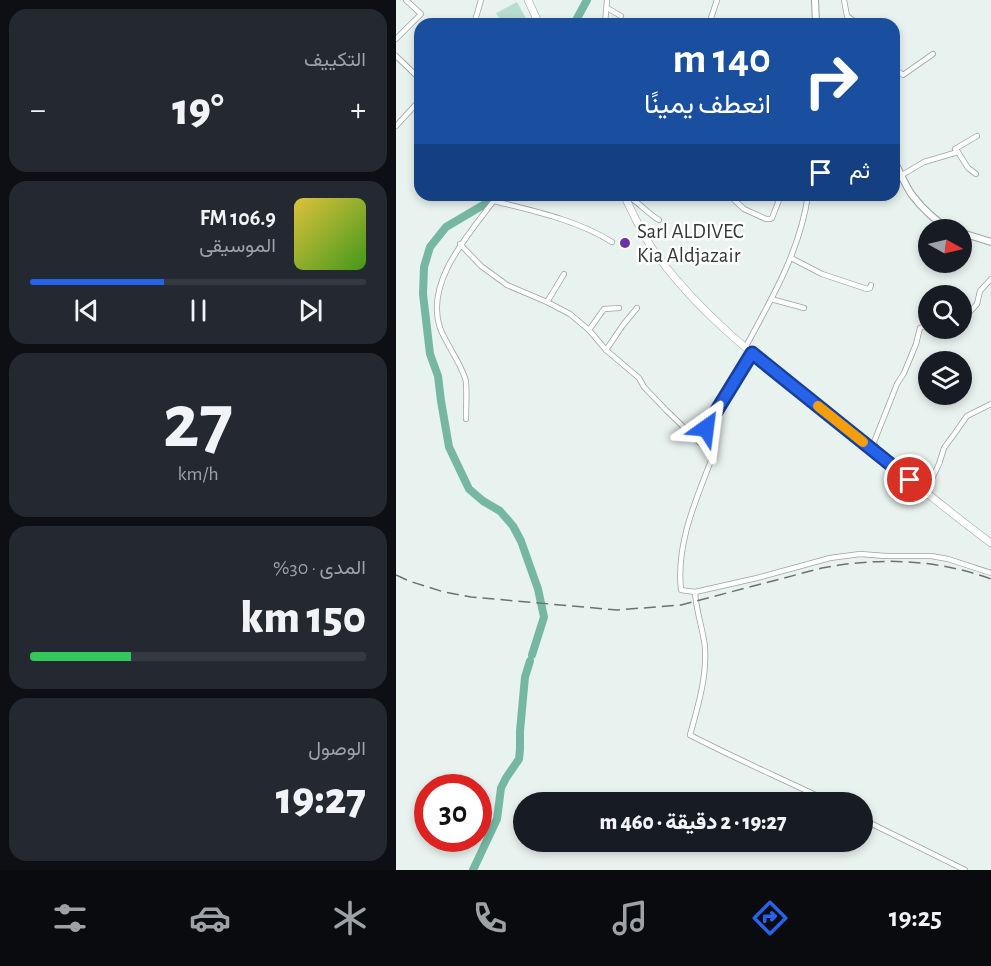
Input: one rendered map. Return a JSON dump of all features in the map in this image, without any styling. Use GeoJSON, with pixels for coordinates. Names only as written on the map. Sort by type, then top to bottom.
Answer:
{"type":"FeatureCollection","features":[{"type":"Feature","properties":{"kind":"main road"},"geometry":{"type":"LineString","coordinates":[[528,0],[536,18]]}},
{"type":"Feature","properties":{"kind":"main road"},"geometry":{"type":"LineString","coordinates":[[628,201],[646,238],[676,279],[691,297],[745,348],[991,543]]}},
{"type":"Feature","properties":{"kind":"street"},"geometry":{"type":"LineString","coordinates":[[406,0],[421,14],[417,18]]}},
{"type":"Feature","properties":{"kind":"street"},"geometry":{"type":"LineString","coordinates":[[476,18],[481,0]]}},
{"type":"Feature","properties":{"kind":"street"},"geometry":{"type":"LineString","coordinates":[[606,18],[608,0]]}},
{"type":"Feature","properties":{"kind":"street"},"geometry":{"type":"LineString","coordinates":[[711,18],[717,0]]}},
{"type":"Feature","properties":{"kind":"street"},"geometry":{"type":"LineString","coordinates":[[815,0],[816,18]]}},
{"type":"Feature","properties":{"kind":"street"},"geometry":{"type":"LineString","coordinates":[[844,0],[847,16],[850,18]]}},
{"type":"Feature","properties":{"kind":"street"},"geometry":{"type":"LineString","coordinates":[[607,8],[621,16]]}},
{"type":"Feature","properties":{"kind":"street"},"geometry":{"type":"LineString","coordinates":[[396,39],[414,21]]}},
{"type":"Feature","properties":{"kind":"street"},"geometry":{"type":"LineString","coordinates":[[900,73],[903,75],[933,54]]}},
{"type":"Feature","properties":{"kind":"street"},"geometry":{"type":"LineString","coordinates":[[396,56],[414,73]]}},
{"type":"Feature","properties":{"kind":"street"},"geometry":{"type":"LineString","coordinates":[[396,126],[414,106]]}},
{"type":"Feature","properties":{"kind":"street"},"geometry":{"type":"LineString","coordinates":[[976,136],[955,148],[968,168],[976,174]]}},
{"type":"Feature","properties":{"kind":"street"},"geometry":{"type":"LineString","coordinates":[[902,175],[924,162],[958,152]]}},
{"type":"Feature","properties":{"kind":"street"},"geometry":{"type":"LineString","coordinates":[[900,172],[913,195],[937,219]]}},
{"type":"Feature","properties":{"kind":"street"},"geometry":{"type":"LineString","coordinates":[[466,419],[466,380],[440,327],[437,310],[440,285],[460,244],[494,201],[548,214],[595,231],[612,242]]}},
{"type":"Feature","properties":{"kind":"street"},"geometry":{"type":"LineString","coordinates":[[637,201],[645,211],[659,220]]}},
{"type":"Feature","properties":{"kind":"street"},"geometry":{"type":"LineString","coordinates":[[735,201],[744,209],[766,219],[772,218],[779,201]]}},
{"type":"Feature","properties":{"kind":"street"},"geometry":{"type":"LineString","coordinates":[[745,348],[791,258],[799,236],[807,201]]}},
{"type":"Feature","properties":{"kind":"street"},"geometry":{"type":"LineString","coordinates":[[972,236],[991,242]]}},
{"type":"Feature","properties":{"kind":"street"},"geometry":{"type":"LineString","coordinates":[[460,244],[481,266],[507,285],[570,314],[589,330],[606,350],[639,378],[644,387],[712,458],[688,523],[679,568],[681,590],[695,592],[830,558],[860,554],[931,556],[991,573]]}},
{"type":"Feature","properties":{"kind":"street"},"geometry":{"type":"LineString","coordinates":[[791,258],[822,274],[867,289],[871,285]]}},
{"type":"Feature","properties":{"kind":"street"},"geometry":{"type":"LineString","coordinates":[[547,302],[564,274]]}},
{"type":"Feature","properties":{"kind":"street"},"geometry":{"type":"LineString","coordinates":[[972,309],[977,304],[980,291],[991,279]]}},
{"type":"Feature","properties":{"kind":"street"},"geometry":{"type":"LineString","coordinates":[[771,299],[804,308]]}},
{"type":"Feature","properties":{"kind":"street"},"geometry":{"type":"LineString","coordinates":[[589,330],[604,309],[619,308]]}},
{"type":"Feature","properties":{"kind":"street"},"geometry":{"type":"LineString","coordinates":[[606,350],[637,308]]}},
{"type":"Feature","properties":{"kind":"street"},"geometry":{"type":"LineString","coordinates":[[876,452],[874,442],[918,336]]}},
{"type":"Feature","properties":{"kind":"street"},"geometry":{"type":"LineString","coordinates":[[701,444],[706,428],[752,353]]}},
{"type":"Feature","properties":{"kind":"street"},"geometry":{"type":"LineString","coordinates":[[927,494],[944,448],[967,416],[991,404]]}},
{"type":"Feature","properties":{"kind":"street"},"geometry":{"type":"LineString","coordinates":[[695,592],[705,647],[702,690],[690,735],[810,792]]}},
{"type":"Feature","properties":{"kind":"street"},"geometry":{"type":"LineString","coordinates":[[873,824],[965,870]]}},
{"type":"Feature","properties":{"kind":"green space"},"geometry":{"type":"Polygon","coordinates":[[[517,2],[526,18],[499,18],[496,13],[517,2]]]}},
{"type":"Feature","properties":{"kind":"waterway"},"geometry":{"type":"LineString","coordinates":[[577,18],[587,0]]}},
{"type":"Feature","properties":{"kind":"waterway"},"geometry":{"type":"LineString","coordinates":[[487,201],[446,227],[430,247],[424,267],[423,294],[430,354],[438,376],[449,447],[469,489],[500,511],[513,526],[521,541],[538,589],[544,617],[532,655]]}},
{"type":"Feature","properties":{"kind":"waterway"},"geometry":{"type":"LineString","coordinates":[[473,870],[497,819],[501,788],[519,759],[525,677],[530,661]]}},
{"type":"Feature","properties":{"kind":"railway"},"geometry":{"type":"LineString","coordinates":[[396,575],[444,592],[471,597],[617,610],[681,605],[822,568],[865,562],[928,564],[949,567],[991,579]]}},
{"type":"Feature","properties":{"kind":"slow traffic"},"geometry":{"type":"LineString","coordinates":[[818,406],[863,442]]}},
{"type":"Feature","properties":{"kind":"place","name":"Sarl ALDIVEC Kia Aldjazair"},"geometry":{"type":"Point","coordinates":[625,243]}},
{"type":"Feature","properties":{"kind":"route"},"geometry":{"type":"LineString","coordinates":[[706,428],[752,353],[910,480]]}}]}
